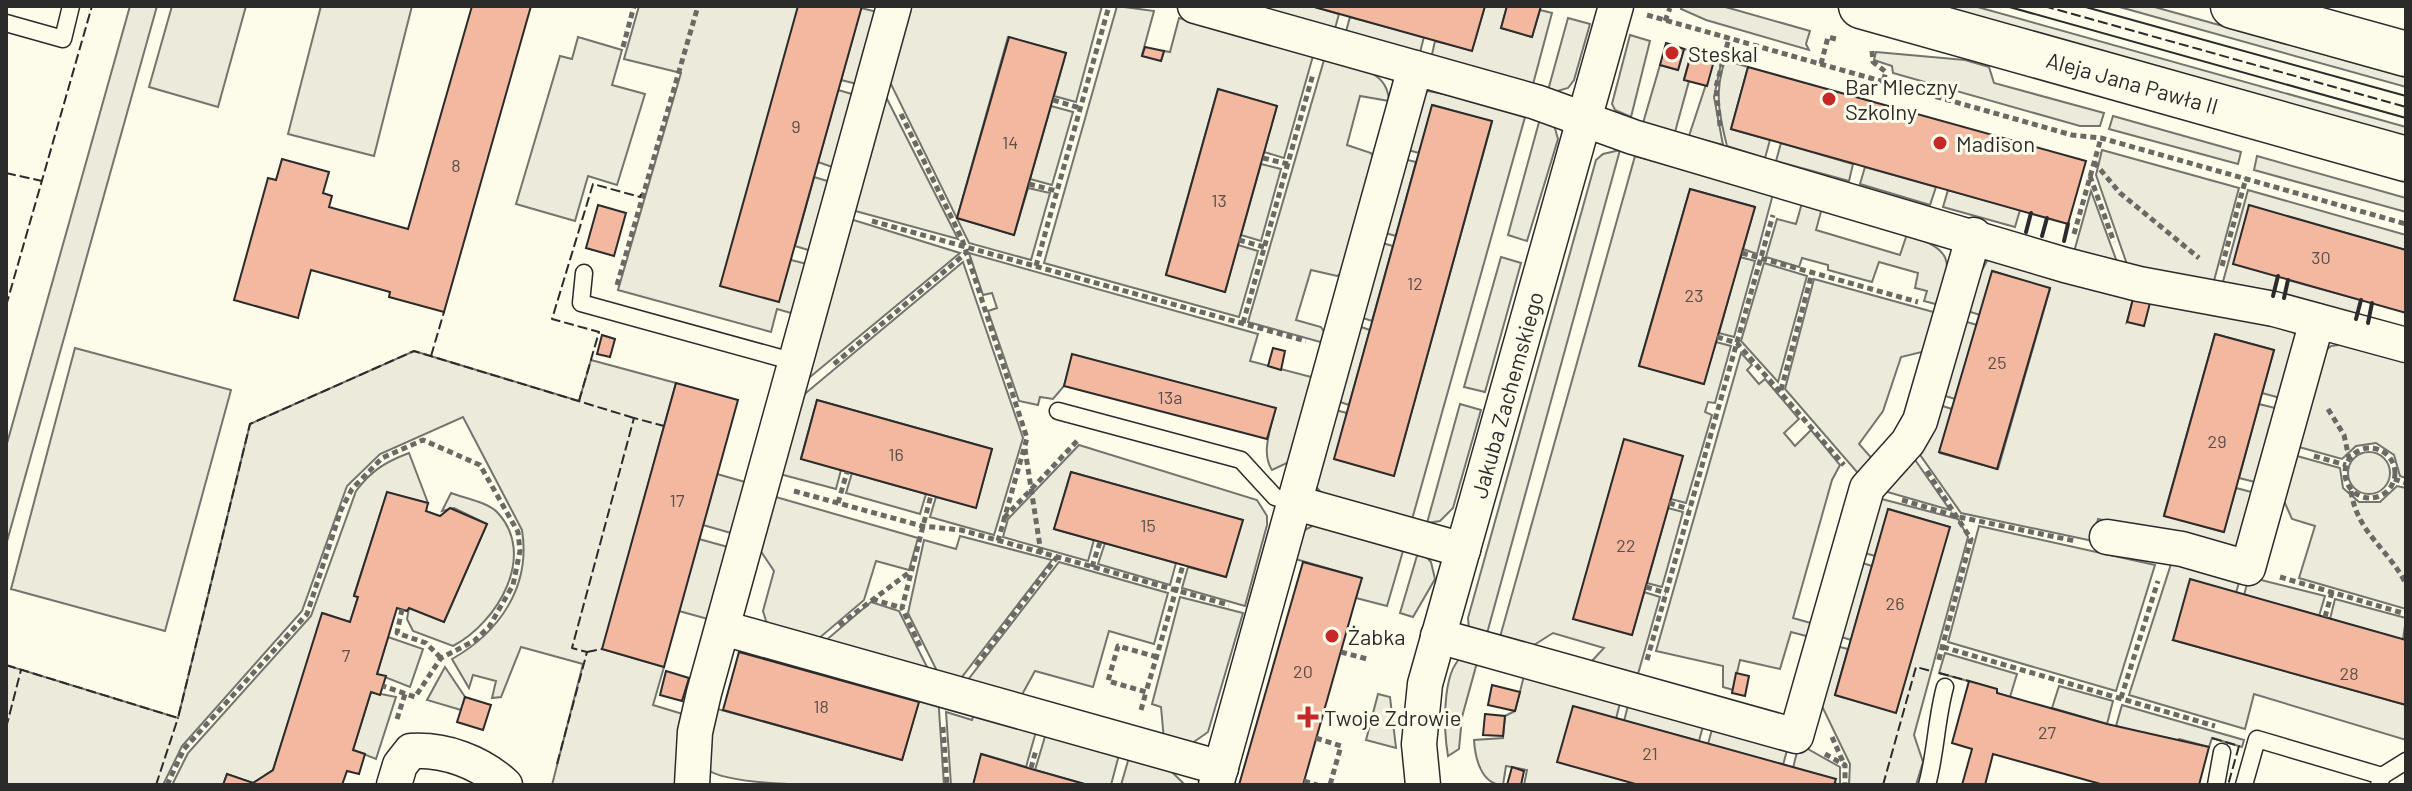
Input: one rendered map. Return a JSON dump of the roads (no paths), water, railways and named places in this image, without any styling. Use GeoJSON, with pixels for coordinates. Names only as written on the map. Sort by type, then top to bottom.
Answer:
{"type":"FeatureCollection","features":[{"type":"Feature","properties":{"kind":"main road","name":"Aleja Jana Pawła II"},"geometry":{"type":"LineString","coordinates":[[1861,6],[2406,159]]}},
{"type":"Feature","properties":{"kind":"main road"},"geometry":{"type":"LineString","coordinates":[[2233,6],[2406,54]]}},
{"type":"Feature","properties":{"kind":"street"},"geometry":{"type":"LineString","coordinates":[[692,785],[695,732],[894,6]]}},
{"type":"Feature","properties":{"kind":"street"},"geometry":{"type":"LineString","coordinates":[[1195,6],[1536,102],[1633,137],[2128,281],[2227,299],[2406,345]]}},
{"type":"Feature","properties":{"kind":"street","name":"Jakuba Zachemskiego"},"geometry":{"type":"LineString","coordinates":[[1423,785],[1419,762],[1421,705],[1438,636],[1584,118],[1630,10]]}},
{"type":"Feature","properties":{"kind":"street"},"geometry":{"type":"LineString","coordinates":[[723,628],[1218,777],[1415,68]]}},
{"type":"Feature","properties":{"kind":"street"},"geometry":{"type":"LineString","coordinates":[[1438,636],[1796,736],[1867,488],[1908,442],[1920,421],[1974,235]]}},
{"type":"Feature","properties":{"kind":"street"},"geometry":{"type":"LineString","coordinates":[[2092,539],[2182,549],[2248,568],[2317,321]]}},
{"type":"Feature","properties":{"kind":"street"},"geometry":{"type":"LineString","coordinates":[[1296,503],[1463,550]]}},
{"type":"Feature","properties":{"kind":"street"},"geometry":{"type":"LineString","coordinates":[[394,785],[405,757],[411,751],[476,764],[505,785]]}},
{"type":"Feature","properties":{"kind":"lane"},"geometry":{"type":"LineString","coordinates":[[6,23],[63,39],[71,6]]}},
{"type":"Feature","properties":{"kind":"lane"},"geometry":{"type":"LineString","coordinates":[[584,273],[581,303],[795,362]]}},
{"type":"Feature","properties":{"kind":"lane"},"geometry":{"type":"LineString","coordinates":[[1058,411],[1241,460],[1275,497],[1296,503]]}},
{"type":"Feature","properties":{"kind":"lane"},"geometry":{"type":"LineString","coordinates":[[1927,785],[1933,761],[1936,719],[1945,687]]}},
{"type":"Feature","properties":{"kind":"lane"},"geometry":{"type":"LineString","coordinates":[[2244,785],[2257,739],[2380,780],[2406,761]]}},
{"type":"Feature","properties":{"kind":"lane"},"geometry":{"type":"LineString","coordinates":[[2216,785],[2222,752]]}},
{"type":"Feature","properties":{"kind":"tram line"},"geometry":{"type":"LineString","coordinates":[[2006,6],[2406,118]]}},
{"type":"Feature","properties":{"kind":"tram line"},"geometry":{"type":"LineString","coordinates":[[2082,6],[2406,96]]}},
{"type":"Feature","properties":{"kind":"place","name":"Steskal"},"geometry":{"type":"Point","coordinates":[1672,53]}},
{"type":"Feature","properties":{"kind":"place","name":"Bar Mleczny Szkolny"},"geometry":{"type":"Point","coordinates":[1829,99]}},
{"type":"Feature","properties":{"kind":"place","name":"Madison"},"geometry":{"type":"Point","coordinates":[1940,143]}},
{"type":"Feature","properties":{"kind":"place","name":"Żabka"},"geometry":{"type":"Point","coordinates":[1332,636]}},
{"type":"Feature","properties":{"kind":"place","name":"Twoje Zdrowie"},"geometry":{"type":"Point","coordinates":[1308,717]}}]}
